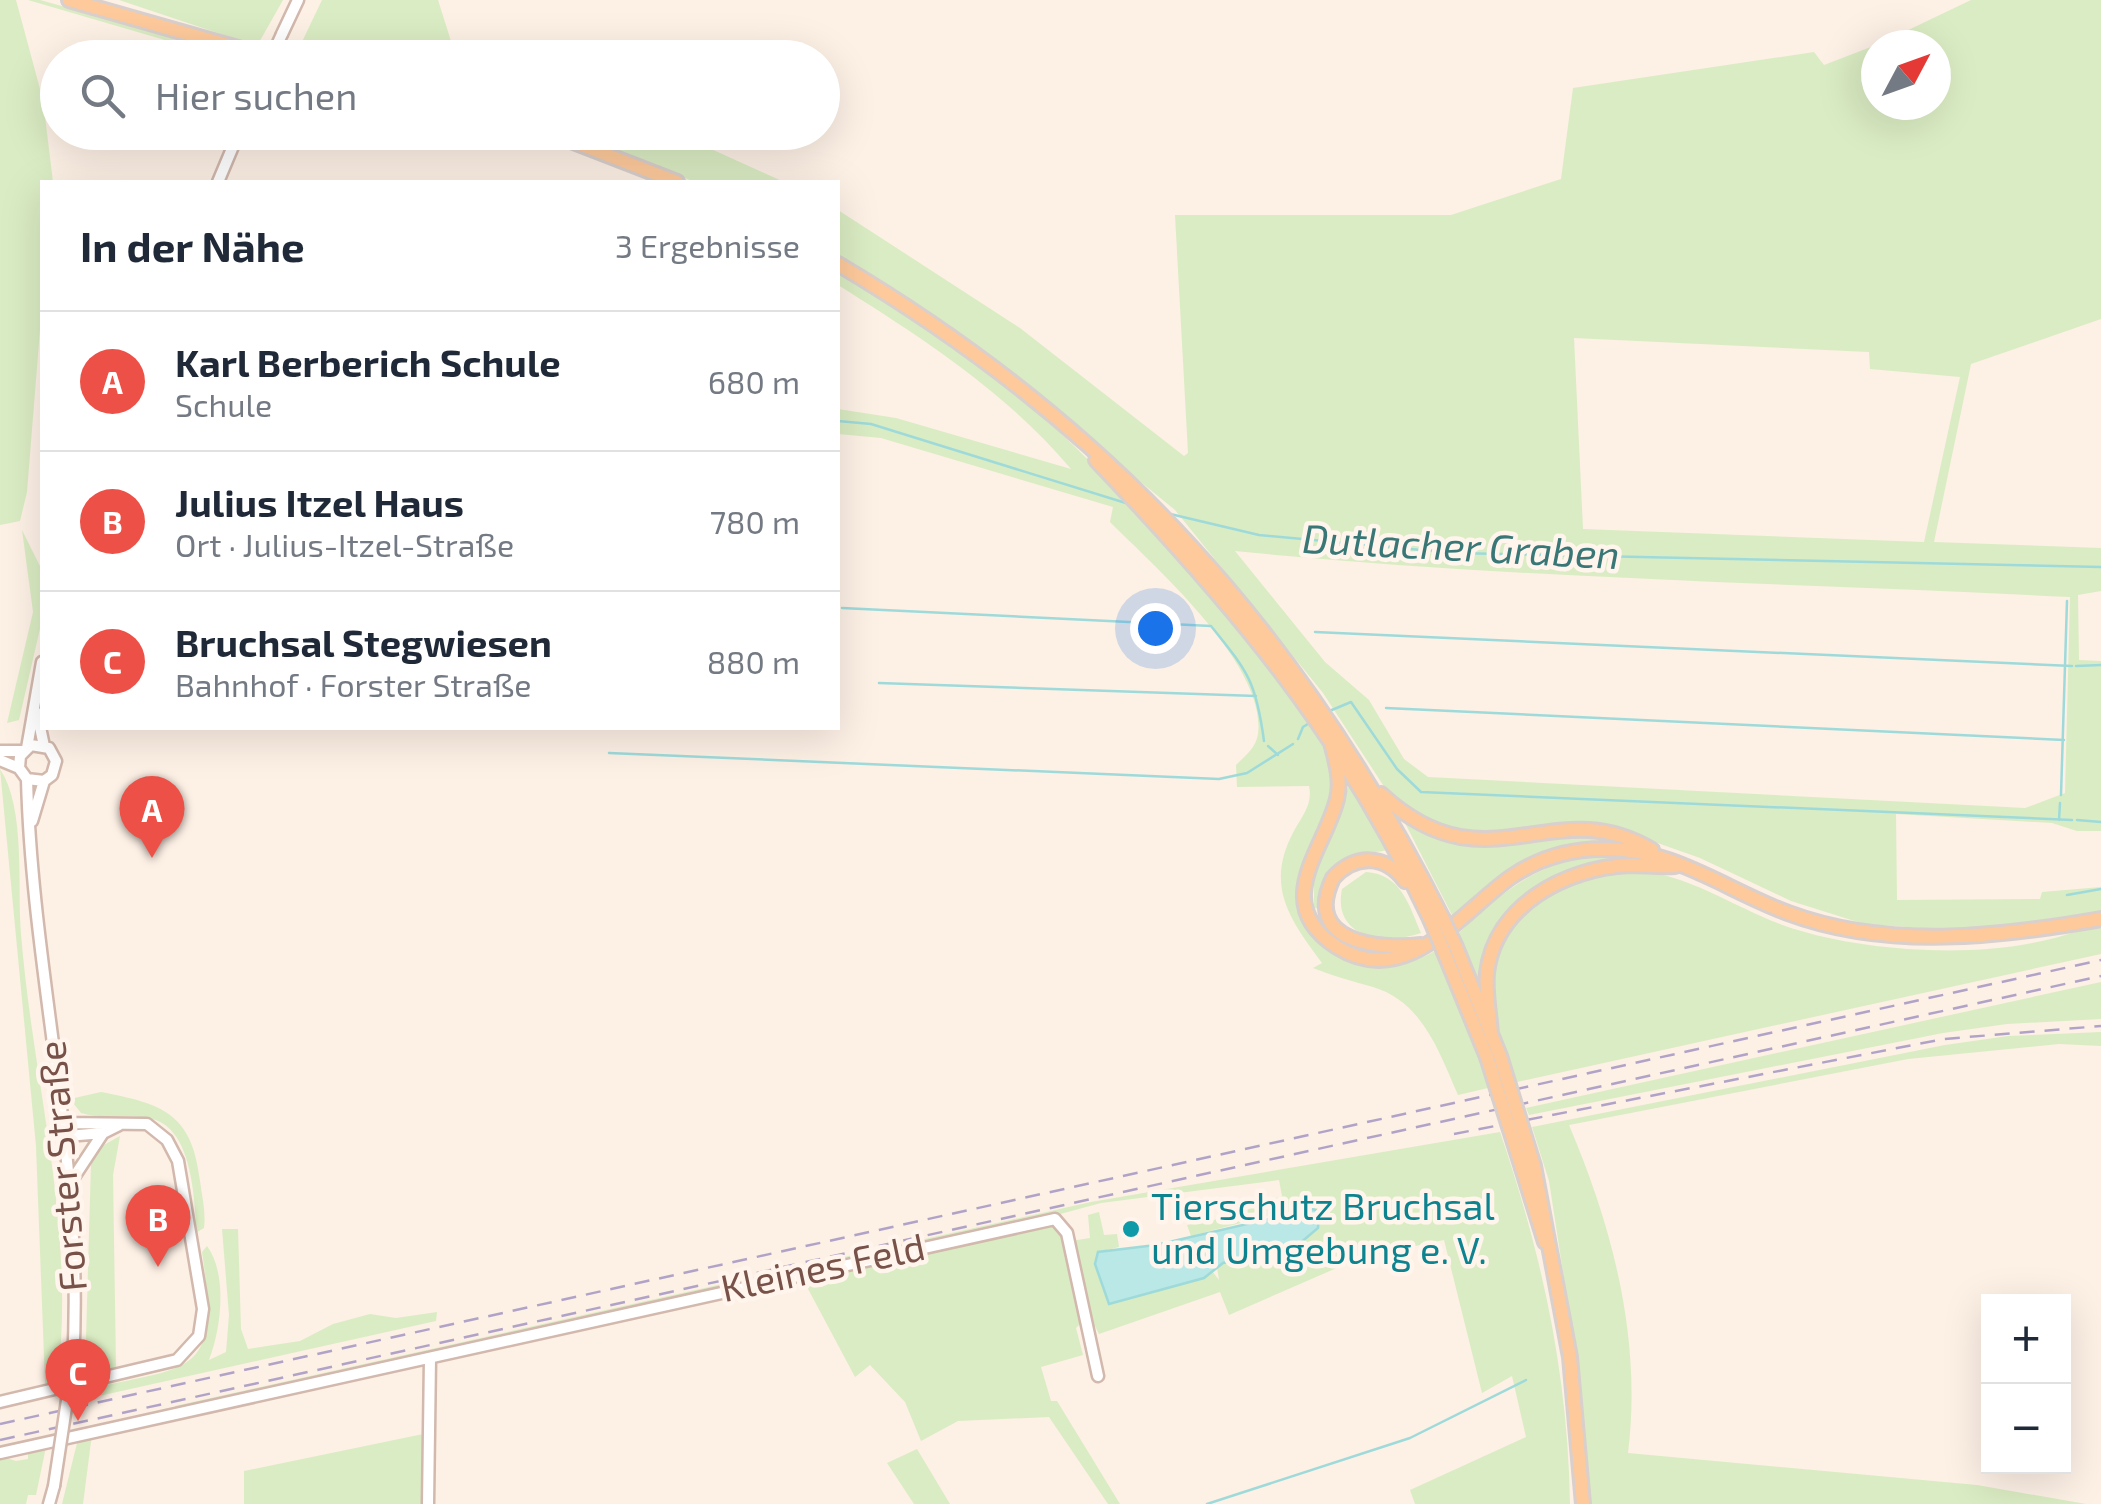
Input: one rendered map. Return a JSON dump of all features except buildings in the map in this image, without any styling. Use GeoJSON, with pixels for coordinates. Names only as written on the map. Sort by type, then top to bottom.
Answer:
{"type":"FeatureCollection","features":[{"type":"Feature","properties":{"kind":"main road"},"geometry":{"type":"LineString","coordinates":[[70,0],[208,40]]}},
{"type":"Feature","properties":{"kind":"main road"},"geometry":{"type":"LineString","coordinates":[[105,0],[123,16]]}},
{"type":"Feature","properties":{"kind":"main road"},"geometry":{"type":"LineString","coordinates":[[594,150],[672,180]]}},
{"type":"Feature","properties":{"kind":"main road"},"geometry":{"type":"LineString","coordinates":[[840,265],[970,351],[1172,522],[1237,596],[1300,686],[1386,831],[1422,904]]}},
{"type":"Feature","properties":{"kind":"main road"},"geometry":{"type":"LineString","coordinates":[[1074,436],[1154,518],[1300,686]]}},
{"type":"Feature","properties":{"kind":"main road"},"geometry":{"type":"LineString","coordinates":[[1328,730],[1372,786],[1412,821],[1444,836],[1478,841],[1588,830],[1635,840],[1667,859],[1785,912],[1862,932],[1964,936],[2101,919]]}},
{"type":"Feature","properties":{"kind":"main road"},"geometry":{"type":"LineString","coordinates":[[1328,730],[1338,770],[1337,799],[1309,858],[1304,899],[1325,937],[1348,952],[1396,959],[1429,944],[1512,876],[1548,857],[1606,849],[1667,859]]}},
{"type":"Feature","properties":{"kind":"main road"},"geometry":{"type":"LineString","coordinates":[[1372,786],[1436,918],[1494,1057],[1528,1167],[1555,1273],[1570,1357],[1583,1504]]}},
{"type":"Feature","properties":{"kind":"main road"},"geometry":{"type":"LineString","coordinates":[[1429,944],[1380,948],[1347,937],[1330,921],[1326,898],[1341,870],[1368,860],[1398,871],[1436,918]]}},
{"type":"Feature","properties":{"kind":"main road"},"geometry":{"type":"LineString","coordinates":[[1494,1057],[1486,990],[1492,953],[1507,924],[1536,895],[1590,871],[1630,865],[1686,866]]}},
{"type":"Feature","properties":{"kind":"main road"},"geometry":{"type":"LineString","coordinates":[[1450,950],[1491,1035]]}},
{"type":"Feature","properties":{"kind":"street"},"geometry":{"type":"LineString","coordinates":[[280,40],[298,0]]}},
{"type":"Feature","properties":{"kind":"street"},"geometry":{"type":"LineString","coordinates":[[219,180],[231,150]]}},
{"type":"Feature","properties":{"kind":"street"},"geometry":{"type":"LineString","coordinates":[[19,768],[40,677]]}},
{"type":"Feature","properties":{"kind":"street"},"geometry":{"type":"LineString","coordinates":[[36,707],[40,726]]}},
{"type":"Feature","properties":{"kind":"street"},"geometry":{"type":"LineString","coordinates":[[0,760],[19,768],[27,778],[44,781],[56,766],[55,756],[44,746],[41,730]]}},
{"type":"Feature","properties":{"kind":"street"},"geometry":{"type":"LineString","coordinates":[[0,751],[44,746]]}},
{"type":"Feature","properties":{"kind":"street","name":"Forster Straße"},"geometry":{"type":"LineString","coordinates":[[27,778],[38,935],[72,1181],[78,1289],[73,1361],[49,1504]]}},
{"type":"Feature","properties":{"kind":"street","name":"Forster Straße"},"geometry":{"type":"LineString","coordinates":[[31,827],[44,781]]}},
{"type":"Feature","properties":{"kind":"street"},"geometry":{"type":"LineString","coordinates":[[0,1402],[177,1360],[200,1336],[203,1308],[174,1150],[147,1124],[65,1122]]}},
{"type":"Feature","properties":{"kind":"street"},"geometry":{"type":"LineString","coordinates":[[67,1136],[102,1133],[124,1124]]}},
{"type":"Feature","properties":{"kind":"street"},"geometry":{"type":"LineString","coordinates":[[72,1181],[102,1133]]}},
{"type":"Feature","properties":{"kind":"street","name":"Kleines Feld"},"geometry":{"type":"LineString","coordinates":[[430,1358],[737,1286],[1055,1219],[1067,1233],[1098,1376]]}},
{"type":"Feature","properties":{"kind":"street"},"geometry":{"type":"LineString","coordinates":[[0,1453],[430,1358],[428,1504]]}},
{"type":"Feature","properties":{"kind":"green space"},"geometry":{"type":"Polygon","coordinates":[[[0,0],[16,0],[40,89],[40,150],[49,150],[53,180],[40,180],[40,330],[27,492],[20,521],[0,525],[0,0]]]}},
{"type":"Feature","properties":{"kind":"green space"},"geometry":{"type":"Polygon","coordinates":[[[28,0],[185,40],[165,40],[28,0]]]}},
{"type":"Feature","properties":{"kind":"green space"},"geometry":{"type":"Polygon","coordinates":[[[119,0],[283,0],[260,40],[239,40],[119,0]]]}},
{"type":"Feature","properties":{"kind":"green space"},"geometry":{"type":"Polygon","coordinates":[[[322,0],[438,0],[451,40],[303,40],[322,0]]]}},
{"type":"Feature","properties":{"kind":"green space"},"geometry":{"type":"Polygon","coordinates":[[[1971,0],[2101,0],[2101,319],[1971,364],[1934,542],[2101,548],[2101,591],[2078,595],[2079,660],[2101,661],[2101,831],[2077,831],[2052,823],[1896,814],[1897,900],[2040,899],[2042,892],[2101,887],[2101,911],[2000,926],[1937,929],[1864,924],[1791,901],[1700,858],[1615,828],[1502,834],[1438,828],[1385,788],[1323,693],[1175,510],[972,344],[840,256],[840,211],[1020,328],[1184,456],[1188,453],[1175,215],[1451,215],[1561,179],[1573,88],[1814,52],[1824,65],[1861,51],[1861,120],[1951,120],[1951,30],[1908,30],[1971,0]],[[1574,338],[1583,529],[1924,542],[1960,377],[1870,369],[1869,352],[1574,338]],[[1235,551],[1325,662],[1369,700],[1404,759],[1428,777],[2025,808],[2065,793],[2070,597],[1548,574],[1235,551]]]}},
{"type":"Feature","properties":{"kind":"green space"},"geometry":{"type":"Polygon","coordinates":[[[615,150],[713,150],[780,180],[690,180],[615,150]]]}},
{"type":"Feature","properties":{"kind":"green space"},"geometry":{"type":"Polygon","coordinates":[[[840,271],[964,353],[1062,434],[1137,511],[1275,671],[1304,710],[1332,770],[1331,804],[1304,870],[1303,913],[1350,951],[1379,964],[1413,961],[1435,951],[1473,1034],[1488,1088],[1458,1095],[1427,1030],[1405,1004],[1373,987],[1313,968],[1322,963],[1291,916],[1281,884],[1286,849],[1308,803],[1309,786],[1237,787],[1236,765],[1253,748],[1258,734],[1256,707],[1245,678],[1204,619],[1110,522],[1113,507],[881,438],[840,434],[840,409],[896,418],[1071,469],[991,391],[840,286],[840,271]]]}},
{"type":"Feature","properties":{"kind":"green space"},"geometry":{"type":"Polygon","coordinates":[[[22,530],[40,566],[40,629],[19,720],[7,723],[33,612],[22,530]]]}},
{"type":"Feature","properties":{"kind":"green space"},"geometry":{"type":"Polygon","coordinates":[[[0,769],[14,805],[17,826],[21,934],[58,1214],[62,1326],[57,1383],[45,1383],[36,1146],[0,769]]]}},
{"type":"Feature","properties":{"kind":"green space"},"geometry":{"type":"Polygon","coordinates":[[[1349,785],[1386,850],[1342,860],[1326,881],[1320,909],[1314,908],[1314,875],[1349,785]]]}},
{"type":"Feature","properties":{"kind":"green space"},"geometry":{"type":"Polygon","coordinates":[[[1404,821],[1434,836],[1463,843],[1571,834],[1627,844],[1576,846],[1553,852],[1492,885],[1453,917],[1404,821]]]}},
{"type":"Feature","properties":{"kind":"green space"},"geometry":{"type":"Polygon","coordinates":[[[1588,855],[1641,859],[1583,869],[1534,891],[1514,907],[1498,928],[1478,983],[1459,933],[1488,906],[1534,874],[1588,855]]]}},
{"type":"Feature","properties":{"kind":"green space"},"geometry":{"type":"Polygon","coordinates":[[[1634,870],[1695,886],[1791,928],[1850,942],[1916,950],[1982,949],[2042,941],[2101,925],[2101,954],[1517,1082],[1491,1003],[1493,964],[1502,939],[1517,919],[1558,890],[1634,870]]]}},
{"type":"Feature","properties":{"kind":"green space"},"geometry":{"type":"Polygon","coordinates":[[[1366,872],[1388,878],[1396,885],[1421,933],[1378,938],[1353,928],[1341,905],[1342,889],[1366,872]]]}},
{"type":"Feature","properties":{"kind":"green space"},"geometry":{"type":"Polygon","coordinates":[[[2101,982],[2101,1019],[2007,1024],[1943,1033],[1529,1115],[1526,1108],[2101,982]]]}},
{"type":"Feature","properties":{"kind":"green space"},"geometry":{"type":"Polygon","coordinates":[[[2101,1032],[2101,1046],[2059,1044],[1908,1059],[1569,1125],[1599,1204],[1620,1285],[1631,1368],[1628,1453],[1977,1485],[2086,1504],[1588,1504],[1573,1337],[1549,1181],[1532,1127],[1945,1045],[2008,1036],[2101,1032]]]}},
{"type":"Feature","properties":{"kind":"green space"},"geometry":{"type":"Polygon","coordinates":[[[101,1092],[142,1101],[182,1126],[196,1158],[204,1228],[197,1232],[189,1167],[176,1136],[166,1125],[152,1119],[81,1113],[70,1099],[101,1092]]]}},
{"type":"Feature","properties":{"kind":"green space"},"geometry":{"type":"Polygon","coordinates":[[[1500,1132],[1550,1315],[1564,1408],[1570,1504],[1415,1504],[1410,1490],[1526,1437],[1512,1376],[1482,1393],[1444,1240],[1381,1253],[1339,1267],[1229,1315],[1220,1292],[1099,1334],[1095,1326],[1089,1326],[1071,1241],[1090,1238],[1088,1215],[1099,1212],[1104,1235],[1117,1234],[1119,1247],[1099,1252],[1095,1264],[1110,1304],[1212,1271],[1219,1280],[1217,1267],[1223,1263],[1292,1250],[1318,1228],[1286,1211],[1191,1236],[1187,1225],[1229,1217],[1282,1196],[1279,1180],[1101,1203],[1049,1217],[1060,1225],[1082,1322],[1076,1328],[1083,1355],[1041,1367],[1051,1401],[1057,1401],[1120,1504],[1108,1504],[1049,1417],[958,1421],[921,1441],[905,1402],[870,1365],[855,1377],[798,1270],[177,1413],[175,1406],[1091,1202],[1500,1132]]]}},
{"type":"Feature","properties":{"kind":"green space"},"geometry":{"type":"Polygon","coordinates":[[[120,1136],[113,1175],[116,1369],[85,1373],[91,1164],[102,1146],[120,1136]]]}},
{"type":"Feature","properties":{"kind":"green space"},"geometry":{"type":"Polygon","coordinates":[[[222,1229],[238,1229],[241,1329],[248,1349],[300,1341],[333,1324],[370,1314],[396,1318],[437,1312],[436,1321],[81,1400],[83,1390],[150,1376],[190,1359],[201,1345],[207,1324],[202,1252],[207,1246],[214,1258],[220,1287],[217,1333],[209,1360],[226,1352],[229,1315],[222,1229]]]}},
{"type":"Feature","properties":{"kind":"green space"},"geometry":{"type":"Polygon","coordinates":[[[428,1433],[425,1504],[244,1504],[244,1471],[428,1433]]]}},
{"type":"Feature","properties":{"kind":"green space"},"geometry":{"type":"Polygon","coordinates":[[[92,1434],[83,1504],[62,1504],[78,1439],[92,1434]]]}},
{"type":"Feature","properties":{"kind":"green space"},"geometry":{"type":"Polygon","coordinates":[[[46,1447],[36,1495],[28,1495],[26,1504],[0,1504],[0,1456],[16,1461],[28,1459],[28,1451],[46,1447]]]}},
{"type":"Feature","properties":{"kind":"green space"},"geometry":{"type":"Polygon","coordinates":[[[917,1449],[950,1504],[914,1504],[887,1463],[917,1449]]]}},
{"type":"Feature","properties":{"kind":"water"},"geometry":{"type":"Polygon","coordinates":[[[1312,1209],[1319,1211],[1318,1228],[1292,1250],[1223,1263],[1204,1278],[1109,1304],[1095,1264],[1098,1252],[1156,1245],[1312,1209]]]}},
{"type":"Feature","properties":{"kind":"waterway","name":"Dutlacher Graben"},"geometry":{"type":"LineString","coordinates":[[840,421],[871,424],[1129,504]]}},
{"type":"Feature","properties":{"kind":"waterway","name":"Dutlacher Graben"},"geometry":{"type":"LineString","coordinates":[[1166,513],[1259,535],[1454,553],[2101,567]]}},
{"type":"Feature","properties":{"kind":"waterway"},"geometry":{"type":"LineString","coordinates":[[2061,795],[2067,601]]}},
{"type":"Feature","properties":{"kind":"waterway"},"geometry":{"type":"LineString","coordinates":[[842,608],[1211,626],[1248,678],[1258,704],[1264,741]]}},
{"type":"Feature","properties":{"kind":"waterway"},"geometry":{"type":"LineString","coordinates":[[1315,632],[2072,666]]}},
{"type":"Feature","properties":{"kind":"waterway"},"geometry":{"type":"LineString","coordinates":[[2076,666],[2101,665]]}},
{"type":"Feature","properties":{"kind":"waterway"},"geometry":{"type":"LineString","coordinates":[[879,683],[1256,696]]}},
{"type":"Feature","properties":{"kind":"waterway"},"geometry":{"type":"LineString","coordinates":[[1327,712],[1351,702],[1397,769],[1421,792],[2072,820]]}},
{"type":"Feature","properties":{"kind":"waterway"},"geometry":{"type":"LineString","coordinates":[[1386,708],[2064,740]]}},
{"type":"Feature","properties":{"kind":"waterway"},"geometry":{"type":"LineString","coordinates":[[1298,739],[1303,727],[1311,722]]}},
{"type":"Feature","properties":{"kind":"waterway"},"geometry":{"type":"LineString","coordinates":[[609,753],[1219,779],[1247,773],[1293,744]]}},
{"type":"Feature","properties":{"kind":"waterway"},"geometry":{"type":"LineString","coordinates":[[1268,746],[1278,755]]}},
{"type":"Feature","properties":{"kind":"waterway"},"geometry":{"type":"LineString","coordinates":[[2059,820],[2060,803]]}},
{"type":"Feature","properties":{"kind":"waterway"},"geometry":{"type":"LineString","coordinates":[[2077,820],[2101,822]]}},
{"type":"Feature","properties":{"kind":"waterway"},"geometry":{"type":"LineString","coordinates":[[2067,895],[2101,889]]}},
{"type":"Feature","properties":{"kind":"waterway"},"geometry":{"type":"LineString","coordinates":[[1207,1504],[1410,1438],[1526,1380]]}},
{"type":"Feature","properties":{"kind":"railway"},"geometry":{"type":"LineString","coordinates":[[0,1424],[2101,960]]}},
{"type":"Feature","properties":{"kind":"railway"},"geometry":{"type":"LineString","coordinates":[[0,1440],[2101,976]]}},
{"type":"Feature","properties":{"kind":"railway"},"geometry":{"type":"LineString","coordinates":[[1454,1134],[1944,1039],[2101,1026]]}},
{"type":"Feature","properties":{"kind":"place","name":"Karl Berberich Schule"},"geometry":{"type":"Point","coordinates":[152,858]}},
{"type":"Feature","properties":{"kind":"place","name":"Tierschutz Bruchsal und Umgebung e. V."},"geometry":{"type":"Point","coordinates":[1131,1229]}},
{"type":"Feature","properties":{"kind":"place","name":"Julius Itzel Haus"},"geometry":{"type":"Point","coordinates":[158,1267]}},
{"type":"Feature","properties":{"kind":"place","name":"Bruchsal Stegwiesen"},"geometry":{"type":"Point","coordinates":[78,1421]}}]}
